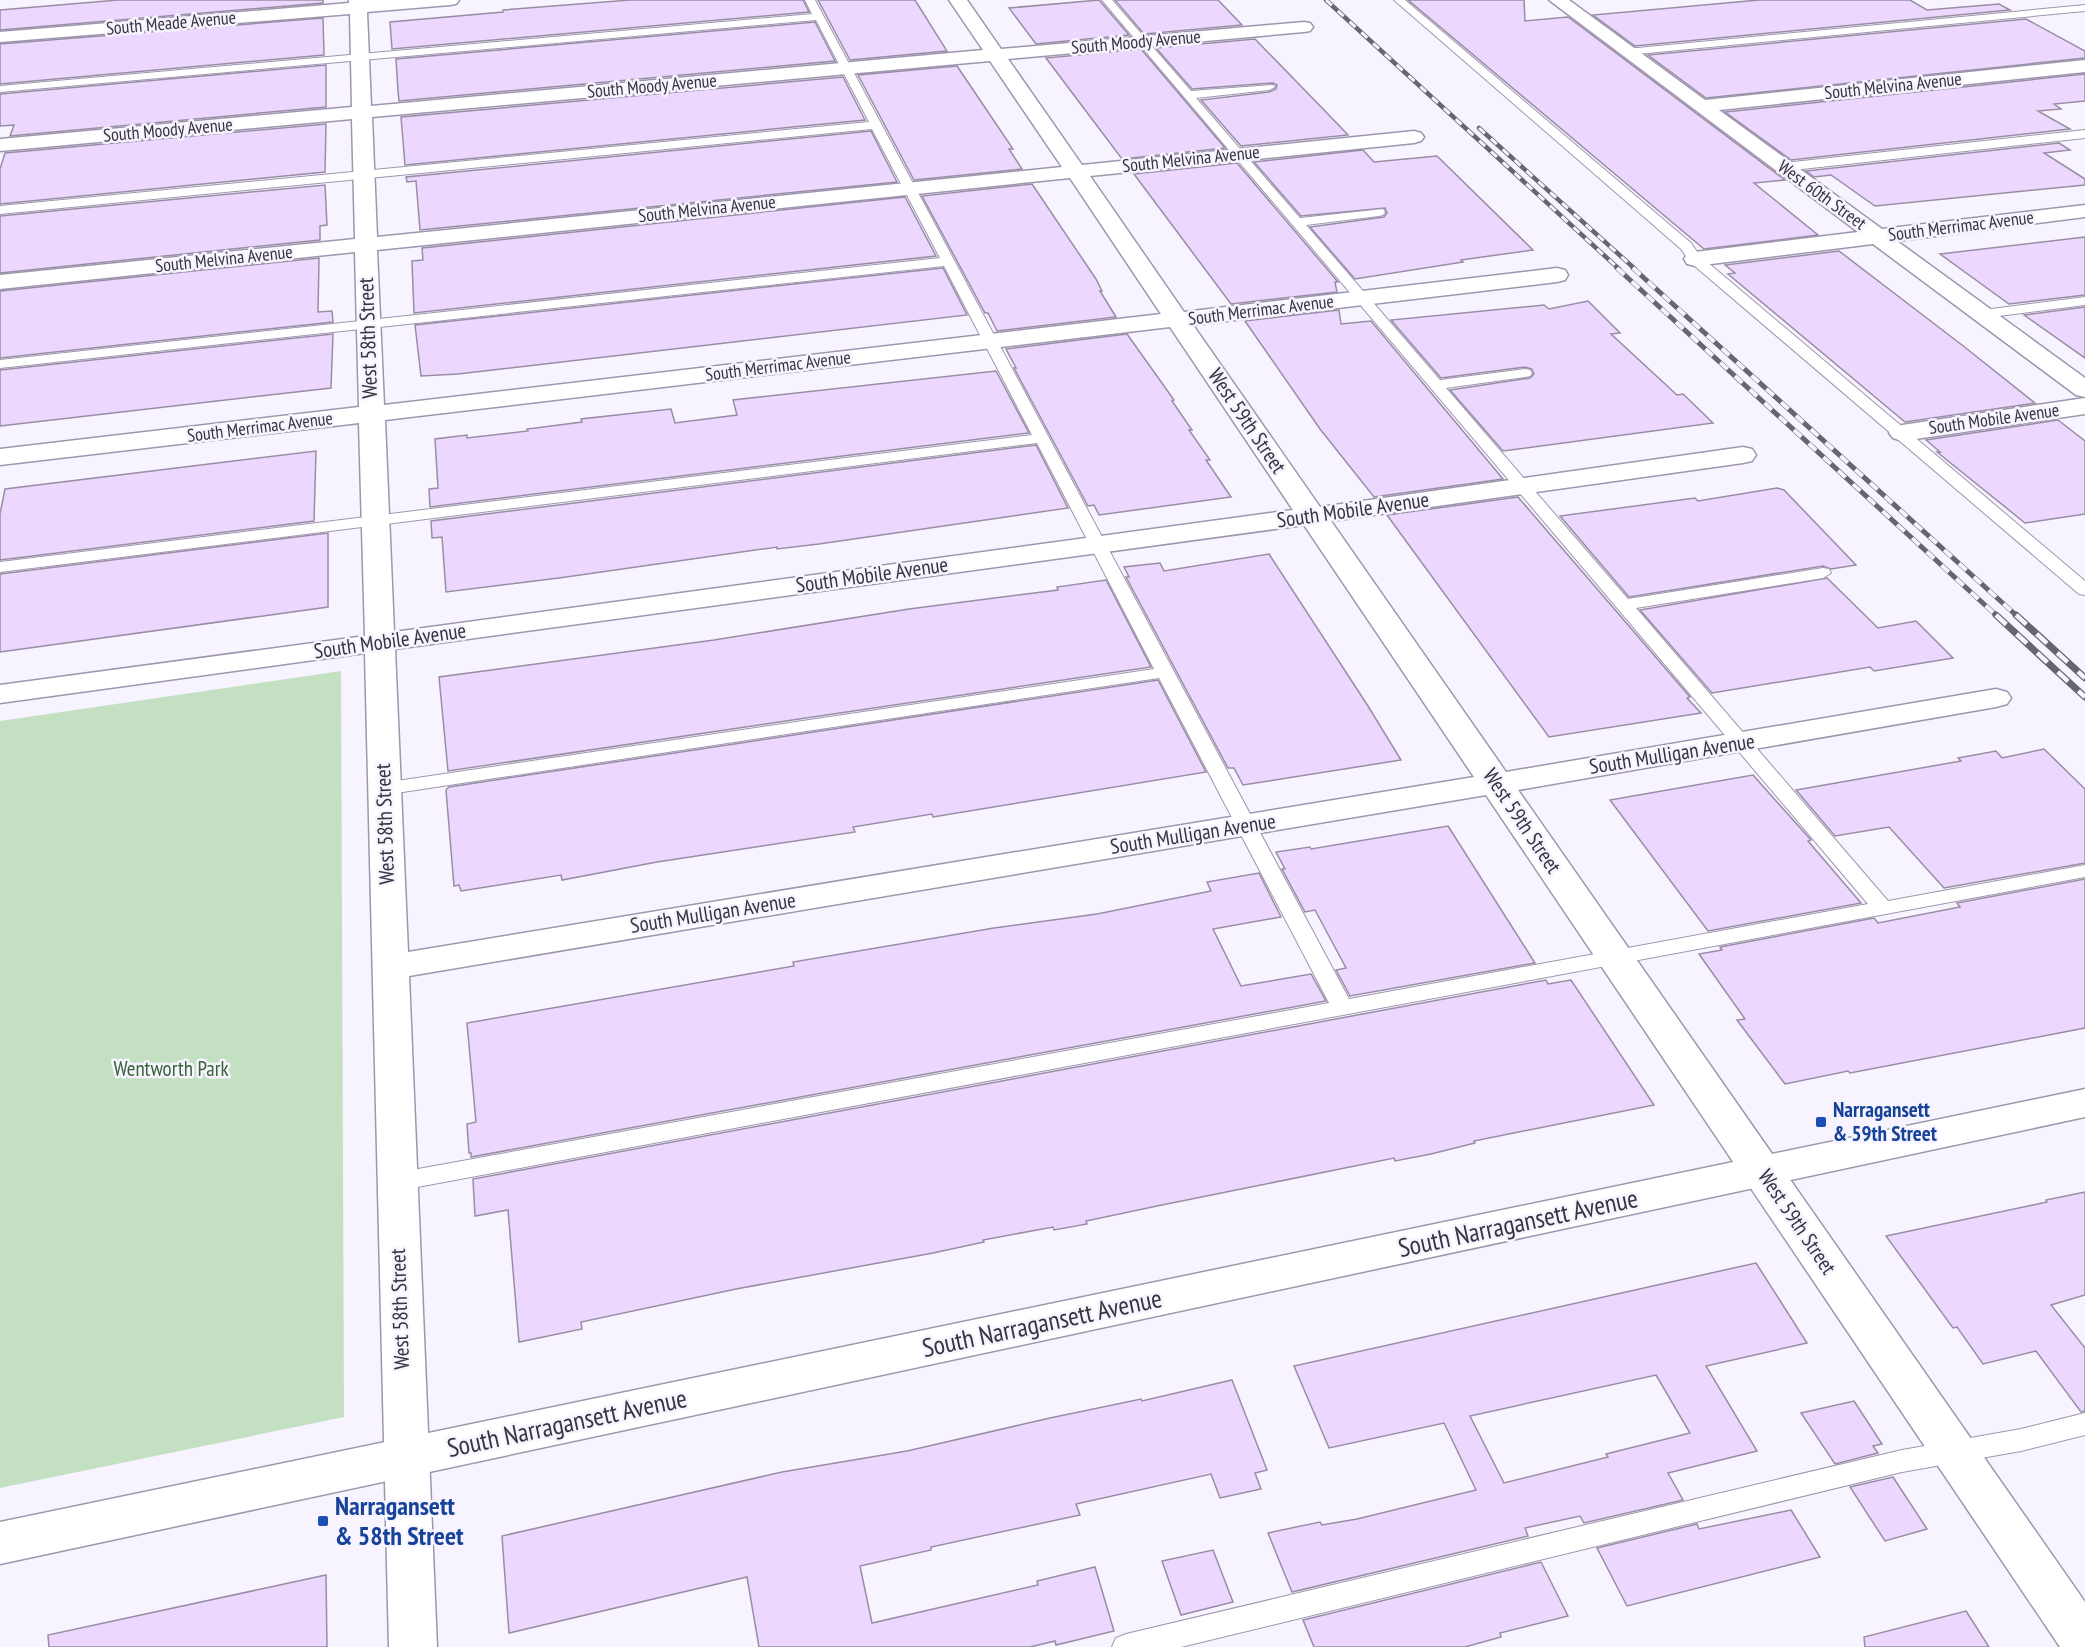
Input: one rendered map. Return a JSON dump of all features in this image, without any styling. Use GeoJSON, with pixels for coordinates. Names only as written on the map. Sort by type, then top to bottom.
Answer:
{"type":"FeatureCollection","features":[{"type":"Feature","properties":{"kind":"street","name":"South Meade Avenue"},"geometry":{"type":"LineString","coordinates":[[0,37],[358,4],[450,0]]}},
{"type":"Feature","properties":{"kind":"street","name":"West 59th Street"},"geometry":{"type":"LineString","coordinates":[[958,0],[2085,1643]]}},
{"type":"Feature","properties":{"kind":"street"},"geometry":{"type":"LineString","coordinates":[[1560,1],[1585,1]]}},
{"type":"Feature","properties":{"kind":"street","name":"West 60th Street"},"geometry":{"type":"LineString","coordinates":[[1560,1],[2085,390]]}},
{"type":"Feature","properties":{"kind":"street","name":"West 58th Street"},"geometry":{"type":"LineString","coordinates":[[358,4],[413,1647]]}},
{"type":"Feature","properties":{"kind":"street","name":"South Moody Avenue"},"geometry":{"type":"LineString","coordinates":[[0,145],[1304,27]]}},
{"type":"Feature","properties":{"kind":"street","name":"South Melvina Avenue"},"geometry":{"type":"LineString","coordinates":[[1701,106],[2085,66]]}},
{"type":"Feature","properties":{"kind":"street","name":"South Melvina Avenue"},"geometry":{"type":"LineString","coordinates":[[0,282],[1414,136]]}},
{"type":"Feature","properties":{"kind":"street","name":"South Merrimac Avenue"},"geometry":{"type":"LineString","coordinates":[[1695,259],[2085,211]]}},
{"type":"Feature","properties":{"kind":"street","name":"South Merrimac Avenue"},"geometry":{"type":"LineString","coordinates":[[0,457],[1557,275]]}},
{"type":"Feature","properties":{"kind":"street","name":"South Mobile Avenue"},"geometry":{"type":"LineString","coordinates":[[1902,433],[2085,406]]}},
{"type":"Feature","properties":{"kind":"street","name":"South Mobile Avenue"},"geometry":{"type":"LineString","coordinates":[[0,693],[1312,516],[1743,455]]}},
{"type":"Feature","properties":{"kind":"street","name":"South Mulligan Avenue"},"geometry":{"type":"LineString","coordinates":[[389,967],[1742,743],[1996,698]]}},
{"type":"Feature","properties":{"kind":"street","name":"South Narragansett Avenue"},"geometry":{"type":"LineString","coordinates":[[0,1543],[2085,1103]]}},
{"type":"Feature","properties":{"kind":"lane"},"geometry":{"type":"LineString","coordinates":[[810,0],[1100,544],[1342,1007]]}},
{"type":"Feature","properties":{"kind":"lane"},"geometry":{"type":"LineString","coordinates":[[1107,0],[1883,908]]}},
{"type":"Feature","properties":{"kind":"lane"},"geometry":{"type":"LineString","coordinates":[[1399,0],[1686,246],[1695,259],[2085,590]]}},
{"type":"Feature","properties":{"kind":"lane"},"geometry":{"type":"LineString","coordinates":[[1628,52],[2085,8]]}},
{"type":"Feature","properties":{"kind":"lane"},"geometry":{"type":"LineString","coordinates":[[0,89],[819,17]]}},
{"type":"Feature","properties":{"kind":"lane"},"geometry":{"type":"LineString","coordinates":[[1188,95],[1269,87]]}},
{"type":"Feature","properties":{"kind":"lane"},"geometry":{"type":"LineString","coordinates":[[0,210],[877,125]]}},
{"type":"Feature","properties":{"kind":"lane"},"geometry":{"type":"LineString","coordinates":[[1784,167],[2085,134]]}},
{"type":"Feature","properties":{"kind":"lane"},"geometry":{"type":"LineString","coordinates":[[1295,222],[1378,212]]}},
{"type":"Feature","properties":{"kind":"lane"},"geometry":{"type":"LineString","coordinates":[[0,364],[949,261]]}},
{"type":"Feature","properties":{"kind":"lane"},"geometry":{"type":"LineString","coordinates":[[1983,314],[2085,301]]}},
{"type":"Feature","properties":{"kind":"lane"},"geometry":{"type":"LineString","coordinates":[[1435,385],[1525,374]]}},
{"type":"Feature","properties":{"kind":"lane"},"geometry":{"type":"LineString","coordinates":[[0,567],[1043,438]]}},
{"type":"Feature","properties":{"kind":"lane"},"geometry":{"type":"LineString","coordinates":[[1624,605],[1823,573]]}},
{"type":"Feature","properties":{"kind":"lane"},"geometry":{"type":"LineString","coordinates":[[383,789],[1167,672]]}},
{"type":"Feature","properties":{"kind":"lane"},"geometry":{"type":"LineString","coordinates":[[396,1182],[2085,871]]}},
{"type":"Feature","properties":{"kind":"lane"},"geometry":{"type":"LineString","coordinates":[[1126,1647],[1902,1461],[2021,1440],[2085,1424]]}},
{"type":"Feature","properties":{"kind":"green space","name":"Wentworth Park"},"geometry":{"type":"Polygon","coordinates":[[[341,671],[344,1417],[0,1488],[0,721],[341,671]]]}},
{"type":"Feature","properties":{"kind":"building"},"geometry":{"type":"Polygon","coordinates":[[[118,0],[323,0],[323,3],[0,30],[0,10],[118,0]]]}},
{"type":"Feature","properties":{"kind":"building"},"geometry":{"type":"Polygon","coordinates":[[[630,0],[803,0],[809,12],[392,49],[390,22],[630,0]]]}},
{"type":"Feature","properties":{"kind":"building"},"geometry":{"type":"Polygon","coordinates":[[[818,0],[915,0],[947,51],[850,60],[818,0]]]}},
{"type":"Feature","properties":{"kind":"building"},"geometry":{"type":"Polygon","coordinates":[[[1099,0],[1129,35],[1036,44],[1009,8],[1099,0]]]}},
{"type":"Feature","properties":{"kind":"building"},"geometry":{"type":"Polygon","coordinates":[[[1115,0],[1218,0],[1242,25],[1144,34],[1115,0]]]}},
{"type":"Feature","properties":{"kind":"building"},"geometry":{"type":"Polygon","coordinates":[[[1408,0],[1524,0],[1525,21],[1568,17],[1785,180],[1754,183],[1818,235],[1704,249],[1408,0]]]}},
{"type":"Feature","properties":{"kind":"building"},"geometry":{"type":"Polygon","coordinates":[[[1759,0],[1910,0],[1927,10],[1999,4],[2010,10],[1635,46],[1593,15],[1759,0]]]}},
{"type":"Feature","properties":{"kind":"building"},"geometry":{"type":"Polygon","coordinates":[[[323,18],[324,55],[0,84],[0,44],[323,18]]]}},
{"type":"Feature","properties":{"kind":"building"},"geometry":{"type":"Polygon","coordinates":[[[2026,19],[2085,51],[2085,58],[1706,98],[1648,55],[2026,19]]]}},
{"type":"Feature","properties":{"kind":"building"},"geometry":{"type":"Polygon","coordinates":[[[815,22],[835,61],[399,101],[396,59],[815,22]]]}},
{"type":"Feature","properties":{"kind":"building"},"geometry":{"type":"Polygon","coordinates":[[[1255,39],[1348,135],[1241,146],[1201,100],[1269,92],[1276,89],[1277,85],[1273,83],[1192,89],[1156,48],[1255,39]]]}},
{"type":"Feature","properties":{"kind":"building"},"geometry":{"type":"Polygon","coordinates":[[[1141,49],[1225,148],[1122,159],[1046,58],[1141,49]]]}},
{"type":"Feature","properties":{"kind":"building"},"geometry":{"type":"Polygon","coordinates":[[[326,65],[326,107],[10,136],[14,125],[0,126],[0,94],[326,65]]]}},
{"type":"Feature","properties":{"kind":"building"},"geometry":{"type":"Polygon","coordinates":[[[957,66],[1013,149],[1009,149],[1022,169],[914,180],[858,75],[957,66]]]}},
{"type":"Feature","properties":{"kind":"building"},"geometry":{"type":"Polygon","coordinates":[[[2085,74],[2085,101],[2054,104],[2061,109],[2038,111],[2070,129],[1791,160],[1725,112],[2085,74]]]}},
{"type":"Feature","properties":{"kind":"building"},"geometry":{"type":"Polygon","coordinates":[[[843,77],[865,120],[405,165],[401,117],[843,77]]]}},
{"type":"Feature","properties":{"kind":"building"},"geometry":{"type":"Polygon","coordinates":[[[326,124],[325,172],[0,204],[0,169],[5,153],[326,124]]]}},
{"type":"Feature","properties":{"kind":"building"},"geometry":{"type":"Polygon","coordinates":[[[871,131],[897,182],[420,230],[416,181],[407,182],[406,177],[871,131]]]}},
{"type":"Feature","properties":{"kind":"building"},"geometry":{"type":"Polygon","coordinates":[[[2059,143],[2070,150],[2044,153],[2085,179],[2085,185],[1875,206],[1831,175],[1814,177],[1806,171],[2059,143]]]}},
{"type":"Feature","properties":{"kind":"building"},"geometry":{"type":"Polygon","coordinates":[[[1363,150],[1374,162],[1437,156],[1533,250],[1355,279],[1310,227],[1384,217],[1387,213],[1385,208],[1301,216],[1254,162],[1363,150]]]}},
{"type":"Feature","properties":{"kind":"building"},"geometry":{"type":"Polygon","coordinates":[[[1237,163],[1338,282],[1335,282],[1337,292],[1231,304],[1134,174],[1237,163]]]}},
{"type":"Feature","properties":{"kind":"building"},"geometry":{"type":"Polygon","coordinates":[[[1032,184],[1096,279],[1102,291],[1100,291],[1116,317],[997,331],[922,196],[1032,184]]]}},
{"type":"Feature","properties":{"kind":"building"},"geometry":{"type":"Polygon","coordinates":[[[325,185],[327,225],[320,226],[320,240],[0,273],[0,216],[325,185]]]}},
{"type":"Feature","properties":{"kind":"building"},"geometry":{"type":"Polygon","coordinates":[[[905,197],[936,256],[414,313],[412,261],[423,260],[422,248],[905,197]]]}},
{"type":"Feature","properties":{"kind":"building"},"geometry":{"type":"Polygon","coordinates":[[[2085,237],[2085,295],[2009,304],[1940,254],[2085,237]]]}},
{"type":"Feature","properties":{"kind":"building"},"geometry":{"type":"Polygon","coordinates":[[[1839,251],[2035,403],[1905,422],[1728,274],[1735,273],[1725,265],[1839,251]]]}},
{"type":"Feature","properties":{"kind":"building"},"geometry":{"type":"Polygon","coordinates":[[[319,258],[318,312],[332,311],[333,322],[0,358],[0,291],[319,258]]]}},
{"type":"Feature","properties":{"kind":"building"},"geometry":{"type":"Polygon","coordinates":[[[943,268],[967,315],[458,374],[421,376],[415,325],[943,268]]]}},
{"type":"Feature","properties":{"kind":"building"},"geometry":{"type":"Polygon","coordinates":[[[1588,301],[1620,333],[1611,334],[1677,395],[1683,394],[1713,423],[1503,451],[1450,390],[1530,378],[1534,374],[1532,369],[1525,367],[1441,378],[1391,320],[1544,305],[1549,309],[1588,301]]]}},
{"type":"Feature","properties":{"kind":"building"},"geometry":{"type":"Polygon","coordinates":[[[2085,307],[2085,358],[2024,315],[2085,307]]]}},
{"type":"Feature","properties":{"kind":"building"},"geometry":{"type":"Polygon","coordinates":[[[1339,310],[1341,324],[1371,321],[1503,479],[1374,497],[1320,429],[1245,321],[1339,310]]]}},
{"type":"Feature","properties":{"kind":"building"},"geometry":{"type":"Polygon","coordinates":[[[333,334],[331,388],[0,426],[0,370],[333,334]]]}},
{"type":"Feature","properties":{"kind":"building"},"geometry":{"type":"Polygon","coordinates":[[[1127,334],[1174,400],[1172,401],[1192,430],[1189,430],[1210,460],[1206,460],[1231,497],[1099,515],[1094,505],[1088,506],[1006,349],[1127,334]]]}},
{"type":"Feature","properties":{"kind":"building"},"geometry":{"type":"Polygon","coordinates":[[[996,371],[1029,433],[430,507],[429,489],[438,488],[435,439],[528,431],[527,429],[582,422],[581,419],[671,409],[675,423],[737,415],[733,400],[996,371]]]}},
{"type":"Feature","properties":{"kind":"building"},"geometry":{"type":"Polygon","coordinates":[[[2058,420],[2085,441],[2085,514],[2025,523],[1937,452],[1940,452],[1926,440],[2058,420]]]}},
{"type":"Feature","properties":{"kind":"building"},"geometry":{"type":"Polygon","coordinates":[[[1036,445],[1068,508],[819,544],[777,549],[777,547],[446,592],[442,537],[432,538],[431,521],[1036,445]]]}},
{"type":"Feature","properties":{"kind":"building"},"geometry":{"type":"Polygon","coordinates":[[[316,451],[314,521],[0,560],[0,514],[5,489],[316,451]]]}},
{"type":"Feature","properties":{"kind":"building"},"geometry":{"type":"Polygon","coordinates":[[[1777,488],[1784,490],[1856,565],[1831,569],[1823,566],[1629,597],[1560,516],[1695,498],[1698,501],[1777,488]]]}},
{"type":"Feature","properties":{"kind":"building"},"geometry":{"type":"Polygon","coordinates":[[[1518,497],[1690,697],[1687,698],[1701,713],[1549,737],[1387,515],[1518,497]]]}},
{"type":"Feature","properties":{"kind":"building"},"geometry":{"type":"Polygon","coordinates":[[[328,533],[328,607],[0,652],[0,574],[328,533]]]}},
{"type":"Feature","properties":{"kind":"building"},"geometry":{"type":"Polygon","coordinates":[[[1269,554],[1401,760],[1243,785],[1234,768],[1228,768],[1126,577],[1129,577],[1124,567],[1160,563],[1164,571],[1269,554]]]}},
{"type":"Feature","properties":{"kind":"building"},"geometry":{"type":"Polygon","coordinates":[[[1827,578],[1878,628],[1916,621],[1953,658],[1874,671],[1870,667],[1712,693],[1640,610],[1827,578]]]}},
{"type":"Feature","properties":{"kind":"building"},"geometry":{"type":"Polygon","coordinates":[[[1106,580],[1151,667],[448,771],[439,677],[714,640],[909,609],[1058,590],[1057,587],[1106,580]]]}},
{"type":"Feature","properties":{"kind":"building"},"geometry":{"type":"Polygon","coordinates":[[[1158,680],[1206,772],[933,817],[932,814],[853,827],[855,832],[657,862],[562,880],[561,875],[461,891],[459,885],[454,886],[446,790],[449,787],[1158,680]]]}},
{"type":"Feature","properties":{"kind":"building"},"geometry":{"type":"Polygon","coordinates":[[[2044,749],[2085,789],[2085,863],[1944,888],[1889,827],[1835,836],[1796,790],[1961,761],[1958,758],[1996,751],[2002,758],[2044,749]]]}},
{"type":"Feature","properties":{"kind":"building"},"geometry":{"type":"Polygon","coordinates":[[[1753,775],[1811,840],[1808,841],[1861,903],[1708,931],[1610,800],[1753,775]]]}},
{"type":"Feature","properties":{"kind":"building"},"geometry":{"type":"Polygon","coordinates":[[[1448,826],[1535,963],[1350,996],[1336,970],[1346,968],[1315,910],[1305,912],[1282,869],[1285,869],[1276,852],[1310,847],[1311,849],[1448,826]]]}},
{"type":"Feature","properties":{"kind":"building"},"geometry":{"type":"Polygon","coordinates":[[[1259,873],[1281,917],[1213,929],[1241,986],[1311,974],[1326,1001],[471,1157],[469,1153],[467,1124],[476,1122],[467,1023],[794,966],[793,962],[994,928],[1097,914],[1211,891],[1207,882],[1259,873]]]}},
{"type":"Feature","properties":{"kind":"building"},"geometry":{"type":"Polygon","coordinates":[[[2085,879],[2085,1028],[1785,1084],[1737,1020],[1745,1019],[1699,954],[1722,950],[1720,947],[1874,918],[1878,923],[1960,907],[1957,903],[2085,879]]]}},
{"type":"Feature","properties":{"kind":"building"},"geometry":{"type":"Polygon","coordinates":[[[1546,980],[1548,984],[1571,980],[1654,1105],[1474,1141],[1475,1143],[1431,1154],[1395,1161],[1394,1158],[1157,1206],[1086,1221],[1087,1224],[1054,1230],[1053,1227],[983,1240],[984,1242],[933,1253],[736,1289],[581,1322],[582,1329],[519,1342],[508,1210],[475,1216],[473,1179],[1546,980]]]}},
{"type":"Feature","properties":{"kind":"building"},"geometry":{"type":"Polygon","coordinates":[[[2085,1192],[2085,1295],[2051,1305],[2085,1348],[2085,1411],[2081,1412],[2036,1351],[1983,1364],[1957,1327],[1953,1328],[1886,1236],[2085,1192]]]}},
{"type":"Feature","properties":{"kind":"building"},"geometry":{"type":"Polygon","coordinates":[[[1756,1263],[1807,1343],[1706,1366],[1757,1451],[1668,1473],[1683,1500],[1584,1523],[1580,1516],[1525,1528],[1528,1536],[1292,1592],[1268,1533],[1320,1522],[1322,1525],[1357,1519],[1476,1490],[1444,1423],[1329,1448],[1294,1366],[1756,1263]],[[1656,1375],[1470,1416],[1504,1483],[1608,1457],[1606,1454],[1690,1433],[1656,1375]]]}},
{"type":"Feature","properties":{"kind":"building"},"geometry":{"type":"Polygon","coordinates":[[[1232,1380],[1267,1470],[1255,1473],[1261,1489],[1220,1498],[1211,1474],[1076,1504],[1080,1515],[931,1547],[931,1550],[860,1566],[872,1623],[1038,1585],[1037,1581],[1095,1567],[1114,1631],[1056,1645],[1055,1641],[1030,1647],[759,1647],[747,1577],[509,1633],[502,1536],[782,1472],[907,1451],[1232,1380]]]}},
{"type":"Feature","properties":{"kind":"building"},"geometry":{"type":"Polygon","coordinates":[[[1854,1401],[1882,1444],[1873,1446],[1878,1453],[1835,1464],[1801,1413],[1854,1401]]]}},
{"type":"Feature","properties":{"kind":"building"},"geometry":{"type":"Polygon","coordinates":[[[1893,1477],[1927,1529],[1885,1541],[1850,1487],[1893,1477]]]}},
{"type":"Feature","properties":{"kind":"building"},"geometry":{"type":"Polygon","coordinates":[[[1791,1510],[1820,1557],[1627,1606],[1597,1548],[1697,1524],[1699,1529],[1791,1510]]]}},
{"type":"Feature","properties":{"kind":"building"},"geometry":{"type":"Polygon","coordinates":[[[1213,1550],[1233,1602],[1181,1615],[1162,1561],[1213,1550]]]}},
{"type":"Feature","properties":{"kind":"building"},"geometry":{"type":"Polygon","coordinates":[[[1541,1562],[1568,1616],[1500,1633],[1501,1637],[1465,1647],[1314,1647],[1303,1620],[1541,1562]]]}},
{"type":"Feature","properties":{"kind":"building"},"geometry":{"type":"Polygon","coordinates":[[[326,1575],[327,1647],[49,1647],[48,1635],[326,1575]]]}},
{"type":"Feature","properties":{"kind":"building"},"geometry":{"type":"Polygon","coordinates":[[[1966,1611],[1989,1647],[1865,1647],[1864,1637],[1966,1611]]]}},
{"type":"Feature","properties":{"kind":"railway"},"geometry":{"type":"LineString","coordinates":[[1326,0],[1619,269]]}},
{"type":"Feature","properties":{"kind":"railway"},"geometry":{"type":"LineString","coordinates":[[1479,128],[1635,269]]}},
{"type":"Feature","properties":{"kind":"railway"},"geometry":{"type":"LineString","coordinates":[[1617,268],[1997,616]]}},
{"type":"Feature","properties":{"kind":"railway"},"geometry":{"type":"LineString","coordinates":[[1633,268],[2017,616]]}},
{"type":"Feature","properties":{"kind":"railway"},"geometry":{"type":"LineString","coordinates":[[1996,615],[2085,697]]}},
{"type":"Feature","properties":{"kind":"railway"},"geometry":{"type":"LineString","coordinates":[[2016,615],[2085,678]]}},
{"type":"Feature","properties":{"kind":"place","name":"Narragansett & 59th Street"},"geometry":{"type":"Point","coordinates":[1821,1122]}},
{"type":"Feature","properties":{"kind":"place","name":"Narragansett & 58th Street"},"geometry":{"type":"Point","coordinates":[323,1521]}}]}
